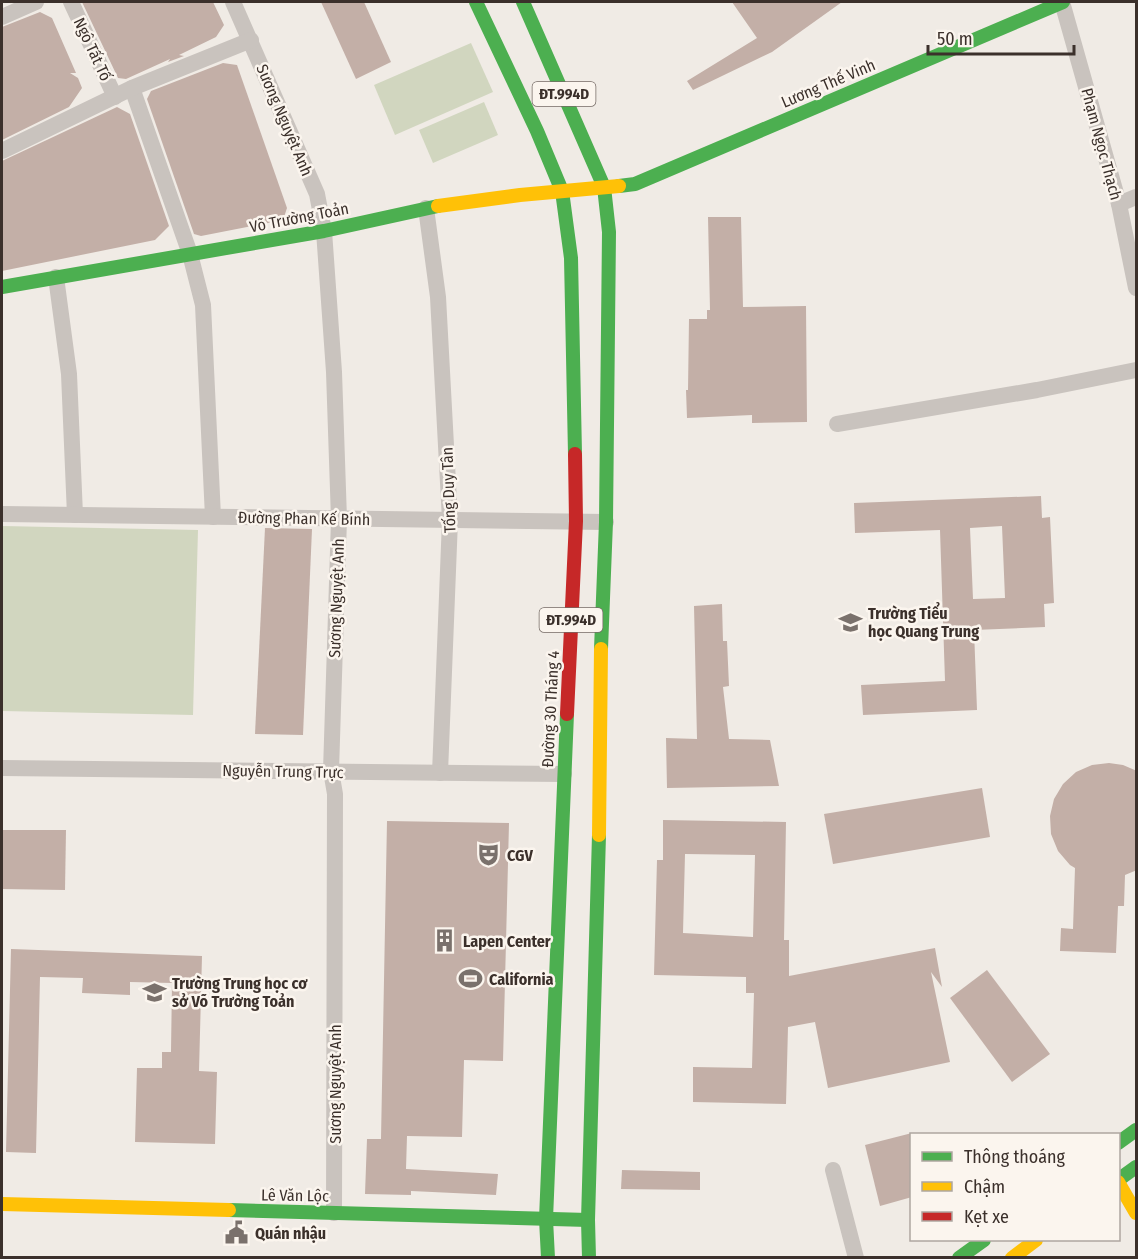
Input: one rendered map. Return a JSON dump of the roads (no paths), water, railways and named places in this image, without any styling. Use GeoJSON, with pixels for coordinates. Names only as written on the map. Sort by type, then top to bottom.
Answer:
{"type":"FeatureCollection","features":[{"type":"Feature","properties":{"kind":"main road","name":"Đường 30 Tháng 4"},"geometry":{"type":"LineString","coordinates":[[476,2],[537,131],[562,191],[571,258],[576,521],[564,774],[559,1004],[546,1219],[548,1257]]}},
{"type":"Feature","properties":{"kind":"main road","name":"ĐT.994D"},"geometry":{"type":"LineString","coordinates":[[523,2],[604,187],[609,231],[600,808],[589,1005],[589,1257]]}},
{"type":"Feature","properties":{"kind":"main road","name":"Lương Thế Vinh"},"geometry":{"type":"LineString","coordinates":[[604,187],[635,184],[1063,2]]}},
{"type":"Feature","properties":{"kind":"main road","name":"Võ Trường Toản"},"geometry":{"type":"LineString","coordinates":[[2,287],[324,231],[426,208],[604,187]]}},
{"type":"Feature","properties":{"kind":"main road"},"geometry":{"type":"LineString","coordinates":[[1120,1142],[1137,1130]]}},
{"type":"Feature","properties":{"kind":"main road"},"geometry":{"type":"LineString","coordinates":[[1120,1180],[1137,1167]]}},
{"type":"Feature","properties":{"kind":"main road"},"geometry":{"type":"LineString","coordinates":[[1120,1183],[1137,1213]]}},
{"type":"Feature","properties":{"kind":"main road","name":"Lê Văn Lộc"},"geometry":{"type":"LineString","coordinates":[[2,1204],[588,1220]]}},
{"type":"Feature","properties":{"kind":"main road"},"geometry":{"type":"LineString","coordinates":[[959,1257],[981,1241]]}},
{"type":"Feature","properties":{"kind":"main road"},"geometry":{"type":"LineString","coordinates":[[1012,1257],[1033,1241]]}},
{"type":"Feature","properties":{"kind":"street"},"geometry":{"type":"LineString","coordinates":[[2,17],[36,2]]}},
{"type":"Feature","properties":{"kind":"street","name":"Ngô Tất Tố"},"geometry":{"type":"LineString","coordinates":[[71,2],[115,97]]}},
{"type":"Feature","properties":{"kind":"street","name":"Sương Nguyệt Anh"},"geometry":{"type":"LineString","coordinates":[[233,2],[317,194],[324,231],[334,372],[339,519],[331,771],[336,794],[334,1213]]}},
{"type":"Feature","properties":{"kind":"street","name":"Phạm Ngọc Thạch"},"geometry":{"type":"LineString","coordinates":[[1063,2],[1119,204],[1137,288]]}},
{"type":"Feature","properties":{"kind":"street"},"geometry":{"type":"LineString","coordinates":[[2,151],[132,88],[250,40]]}},
{"type":"Feature","properties":{"kind":"street"},"geometry":{"type":"LineString","coordinates":[[132,88],[190,254],[203,305],[213,517]]}},
{"type":"Feature","properties":{"kind":"street"},"geometry":{"type":"LineString","coordinates":[[1119,204],[1137,197]]}},
{"type":"Feature","properties":{"kind":"street","name":"Tống Duy Tân"},"geometry":{"type":"LineString","coordinates":[[426,208],[438,297],[450,520],[440,773]]}},
{"type":"Feature","properties":{"kind":"street"},"geometry":{"type":"LineString","coordinates":[[56,277],[69,374],[75,515]]}},
{"type":"Feature","properties":{"kind":"street"},"geometry":{"type":"LineString","coordinates":[[837,424],[1037,390],[1137,370]]}},
{"type":"Feature","properties":{"kind":"street","name":"Đường Phan Kế Bính"},"geometry":{"type":"LineString","coordinates":[[2,514],[606,522]]}},
{"type":"Feature","properties":{"kind":"street","name":"Nguyễn Trung Trực"},"geometry":{"type":"LineString","coordinates":[[2,768],[564,774]]}},
{"type":"Feature","properties":{"kind":"street"},"geometry":{"type":"LineString","coordinates":[[833,1170],[856,1257]]}},
{"type":"Feature","properties":{"kind":"place","name":"Trường Tiểu học Quang Trung"},"geometry":{"type":"Point","coordinates":[850,622]}},
{"type":"Feature","properties":{"kind":"place","name":"CGV"},"geometry":{"type":"Point","coordinates":[489,855]}},
{"type":"Feature","properties":{"kind":"place","name":"Lapen Center"},"geometry":{"type":"Point","coordinates":[445,941]}},
{"type":"Feature","properties":{"kind":"place","name":"California"},"geometry":{"type":"Point","coordinates":[471,979]}},
{"type":"Feature","properties":{"kind":"place","name":"Trường Trung học cơ sở Võ Trường Toản"},"geometry":{"type":"Point","coordinates":[154,992]}},
{"type":"Feature","properties":{"kind":"place","name":"Quán nhậu"},"geometry":{"type":"Point","coordinates":[237,1233]}}]}
